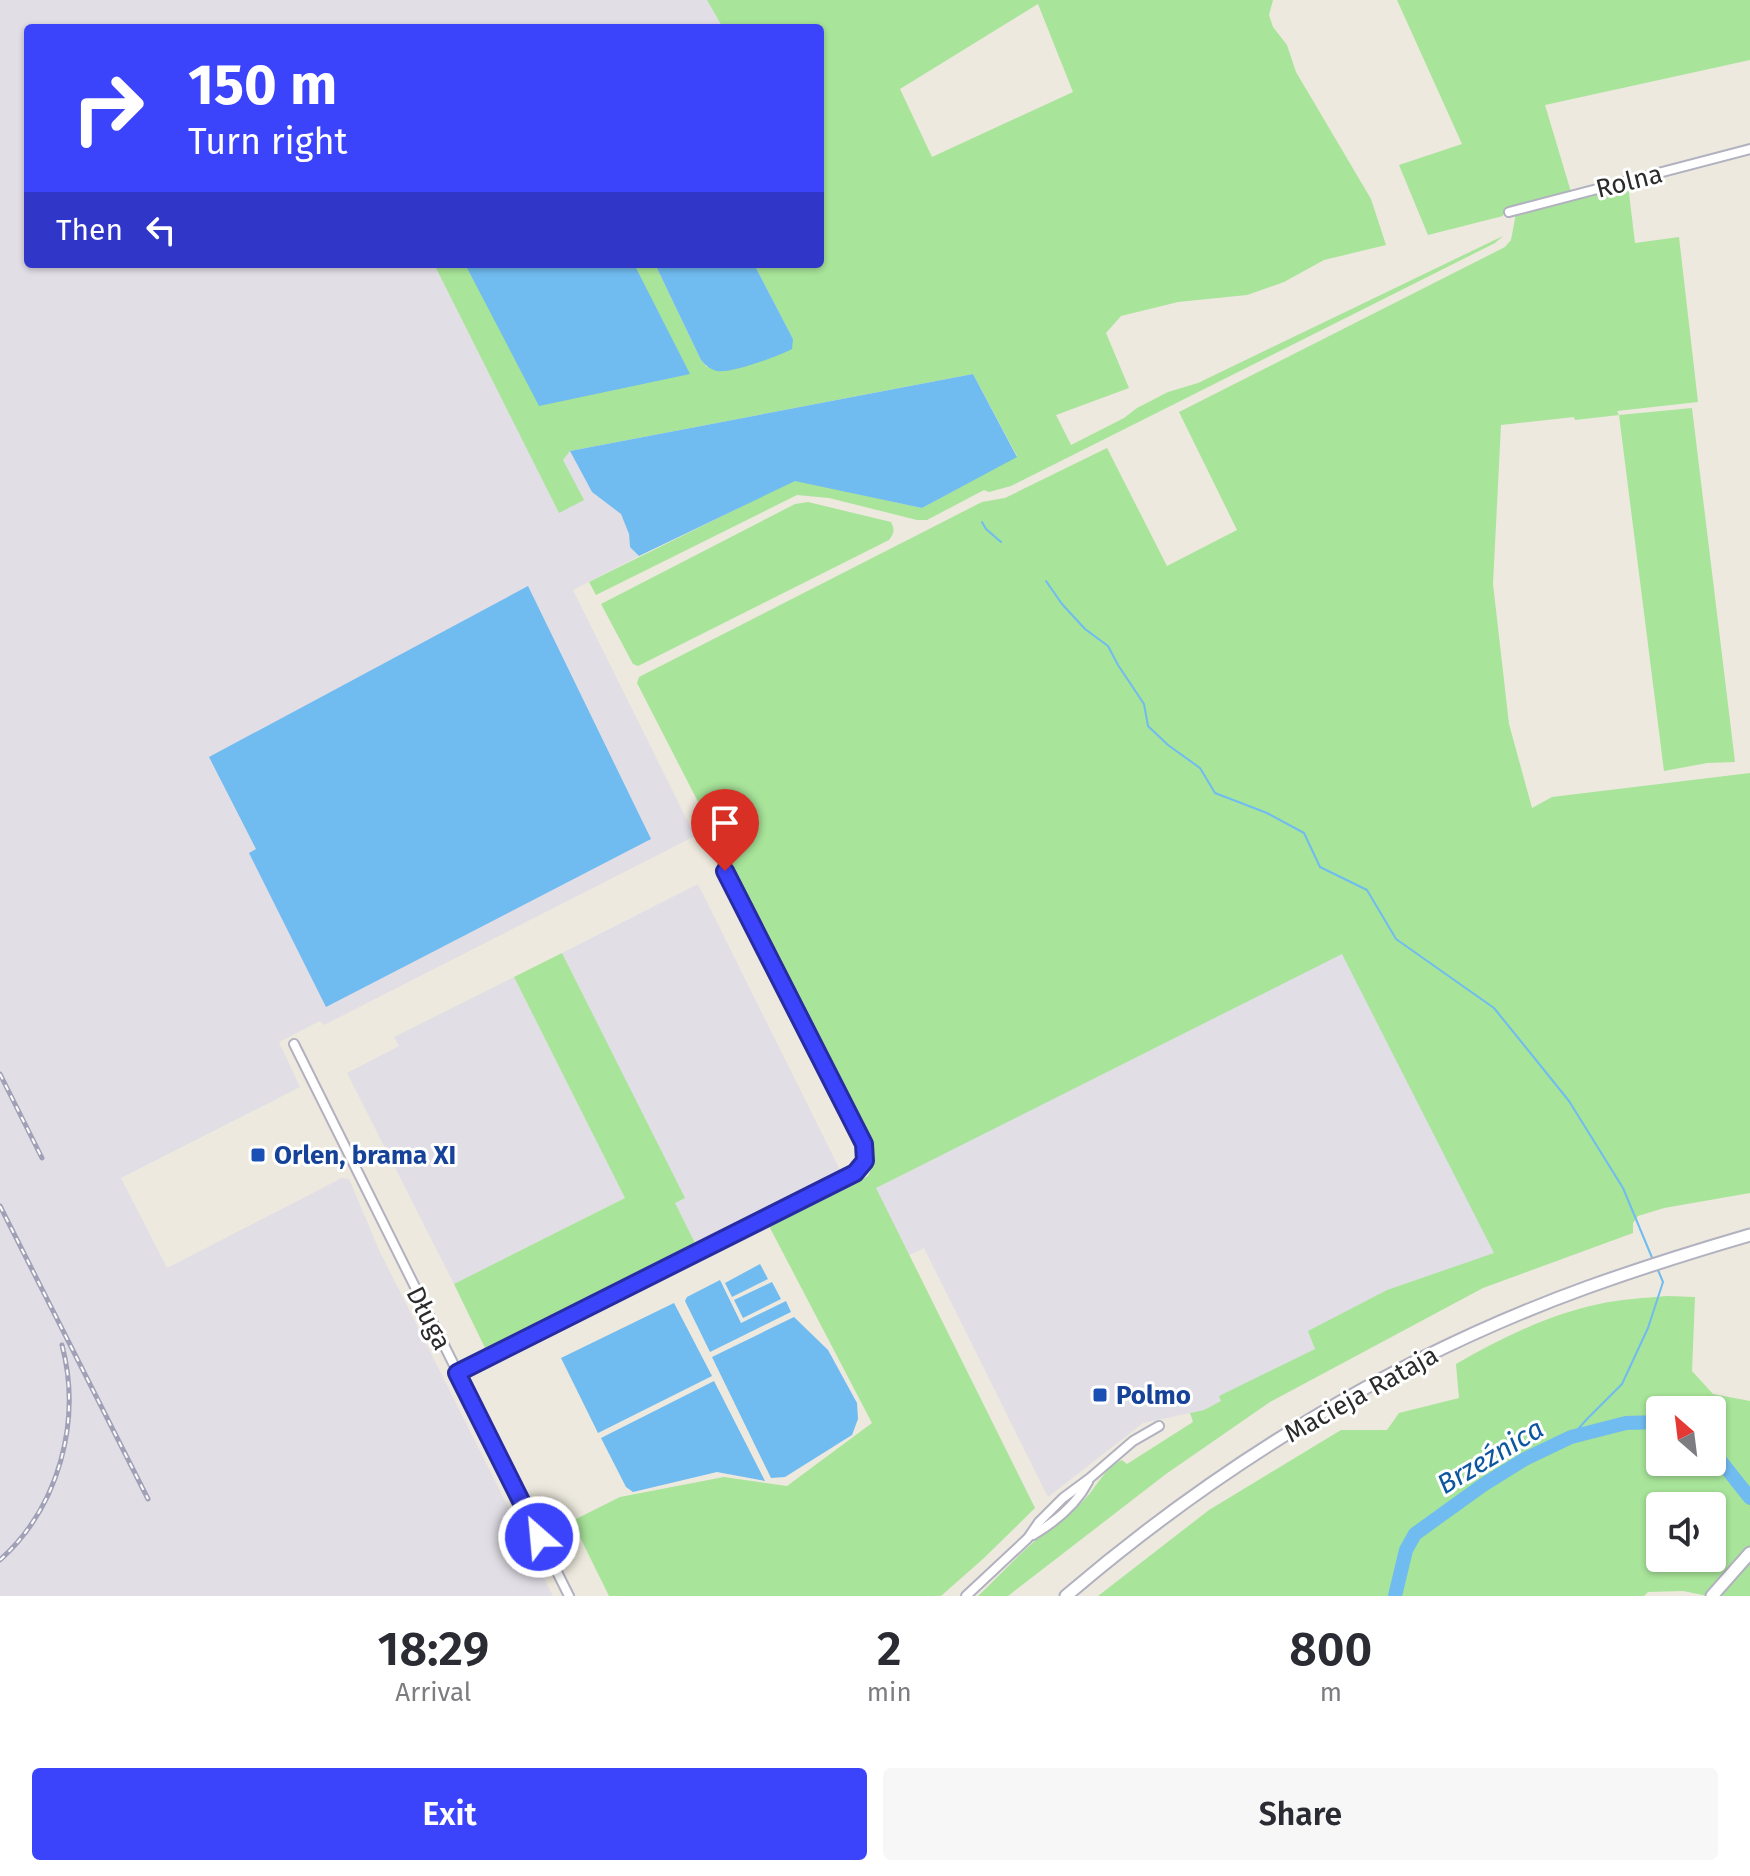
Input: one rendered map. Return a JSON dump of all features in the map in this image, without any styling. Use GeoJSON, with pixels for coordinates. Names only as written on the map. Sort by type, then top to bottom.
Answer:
{"type":"FeatureCollection","features":[{"type":"Feature","properties":{"kind":"main road","name":"Macieja Rataja"},"geometry":{"type":"LineString","coordinates":[[1688,1253],[1750,1229]]}},
{"type":"Feature","properties":{"kind":"main road","name":"Macieja Rataja"},"geometry":{"type":"LineString","coordinates":[[1066,1596],[1181,1504],[1317,1416],[1398,1371],[1586,1287],[1750,1235]]}},
{"type":"Feature","properties":{"kind":"main road"},"geometry":{"type":"LineString","coordinates":[[1712,1596],[1750,1553]]}},
{"type":"Feature","properties":{"kind":"street","name":"Rolna"},"geometry":{"type":"LineString","coordinates":[[1509,212],[1750,149]]}},
{"type":"Feature","properties":{"kind":"street"},"geometry":{"type":"LineString","coordinates":[[457,1373],[855,1173],[865,1161],[864,1144],[725,871]]}},
{"type":"Feature","properties":{"kind":"street","name":"Długa"},"geometry":{"type":"LineString","coordinates":[[294,1044],[569,1596]]}},
{"type":"Feature","properties":{"kind":"street"},"geometry":{"type":"LineString","coordinates":[[966,1596],[1028,1538],[1052,1524],[1081,1496],[1090,1478],[1133,1441],[1159,1426]]}},
{"type":"Feature","properties":{"kind":"shaded area"},"geometry":{"type":"Polygon","coordinates":[[[0,0],[707,0],[721,24],[24,24],[24,268],[436,268],[559,513],[563,460],[570,451],[592,492],[621,514],[629,534],[630,547],[639,556],[573,590],[695,836],[324,1025],[320,1021],[279,1042],[300,1087],[121,1178],[167,1268],[342,1178],[349,1179],[380,1252],[553,1596],[0,1596],[0,0]]]}},
{"type":"Feature","properties":{"kind":"shaded area"},"geometry":{"type":"Polygon","coordinates":[[[698,884],[840,1170],[695,1243],[674,1203],[684,1197],[562,953],[698,884]]]}},
{"type":"Feature","properties":{"kind":"shaded area"},"geometry":{"type":"Polygon","coordinates":[[[1343,953],[1495,1253],[1387,1290],[1309,1331],[1315,1349],[1220,1396],[1222,1401],[1204,1410],[1143,1423],[1048,1497],[924,1248],[909,1255],[875,1188],[1343,953]]]}},
{"type":"Feature","properties":{"kind":"shaded area"},"geometry":{"type":"Polygon","coordinates":[[[514,977],[625,1198],[454,1284],[347,1073],[399,1046],[394,1037],[514,977]]]}},
{"type":"Feature","properties":{"kind":"green space"},"geometry":{"type":"Polygon","coordinates":[[[707,0],[1273,0],[1269,15],[1273,27],[1287,45],[1296,72],[1371,199],[1386,245],[1324,260],[1284,282],[1247,295],[1178,302],[1121,316],[1106,333],[1129,388],[1056,415],[1071,445],[1168,392],[1198,383],[1503,236],[1495,243],[1011,486],[989,492],[984,490],[927,520],[829,498],[797,495],[596,595],[589,582],[795,480],[922,508],[1017,456],[973,374],[570,451],[563,460],[584,500],[559,513],[436,268],[657,268],[707,367],[793,339],[756,268],[824,268],[824,24],[721,24],[707,0]],[[1038,4],[900,89],[932,157],[1073,92],[1038,4]]]}},
{"type":"Feature","properties":{"kind":"green space"},"geometry":{"type":"Polygon","coordinates":[[[1397,0],[1750,0],[1750,60],[1545,105],[1571,192],[1505,208],[1503,216],[1428,235],[1399,165],[1462,144],[1397,0]]]}},
{"type":"Feature","properties":{"kind":"green space"},"geometry":{"type":"Polygon","coordinates":[[[1628,185],[1635,243],[1679,237],[1698,402],[1617,411],[1619,415],[1501,425],[1493,584],[1509,724],[1532,808],[1552,797],[1750,773],[1750,1193],[1664,1208],[1638,1216],[1633,1223],[1633,1233],[1483,1288],[1270,1402],[1166,1474],[1008,1596],[978,1596],[1079,1505],[1116,1463],[1122,1460],[1127,1464],[1193,1422],[1190,1413],[1221,1401],[1219,1396],[1315,1349],[1308,1331],[1387,1290],[1494,1253],[1342,954],[876,1188],[1035,1508],[941,1596],[609,1596],[572,1521],[620,1497],[724,1477],[787,1486],[872,1423],[769,1226],[868,1176],[874,1163],[873,1152],[794,1001],[713,831],[637,683],[639,677],[982,502],[1005,498],[1107,448],[1167,566],[1237,530],[1179,412],[1505,247],[1511,240],[1516,213],[1628,185]]]}},
{"type":"Feature","properties":{"kind":"green space"},"geometry":{"type":"Polygon","coordinates":[[[1692,408],[1735,762],[1707,763],[1664,771],[1619,415],[1692,408]]]}},
{"type":"Feature","properties":{"kind":"green space"},"geometry":{"type":"Polygon","coordinates":[[[808,502],[891,522],[893,534],[889,540],[638,666],[633,664],[601,604],[795,504],[808,502]]]}},
{"type":"Feature","properties":{"kind":"green space"},"geometry":{"type":"Polygon","coordinates":[[[562,953],[685,1198],[675,1203],[695,1243],[485,1348],[454,1284],[625,1198],[514,977],[562,953]]]}},
{"type":"Feature","properties":{"kind":"green space"},"geometry":{"type":"Polygon","coordinates":[[[1667,1296],[1695,1297],[1692,1371],[1713,1394],[1724,1396],[1646,1396],[1646,1476],[1726,1476],[1726,1396],[1750,1401],[1750,1596],[1708,1596],[1683,1591],[1648,1592],[1644,1596],[1098,1596],[1209,1510],[1341,1430],[1387,1430],[1399,1413],[1459,1398],[1456,1364],[1525,1328],[1580,1309],[1616,1301],[1667,1296]]]}},
{"type":"Feature","properties":{"kind":"water"},"geometry":{"type":"Polygon","coordinates":[[[467,268],[636,268],[690,374],[539,406],[467,268]]]}},
{"type":"Feature","properties":{"kind":"water"},"geometry":{"type":"Polygon","coordinates":[[[657,268],[756,268],[793,339],[792,349],[732,370],[717,371],[701,360],[657,268]]]}},
{"type":"Feature","properties":{"kind":"water"},"geometry":{"type":"Polygon","coordinates":[[[973,374],[1017,457],[922,508],[795,481],[639,556],[630,547],[629,534],[621,514],[592,492],[570,451],[973,374]]]}},
{"type":"Feature","properties":{"kind":"water"},"geometry":{"type":"Polygon","coordinates":[[[528,586],[651,839],[326,1007],[249,853],[256,849],[209,757],[528,586]]]}},
{"type":"Feature","properties":{"kind":"water"},"geometry":{"type":"Polygon","coordinates":[[[760,1264],[768,1279],[732,1297],[725,1283],[760,1264]]]}},
{"type":"Feature","properties":{"kind":"water"},"geometry":{"type":"Polygon","coordinates":[[[720,1280],[741,1323],[786,1301],[791,1312],[710,1352],[685,1301],[687,1297],[720,1280]]]}},
{"type":"Feature","properties":{"kind":"water"},"geometry":{"type":"Polygon","coordinates":[[[772,1282],[781,1299],[743,1318],[734,1300],[772,1282]]]}},
{"type":"Feature","properties":{"kind":"water"},"geometry":{"type":"Polygon","coordinates":[[[674,1303],[712,1376],[598,1433],[561,1358],[674,1303]]]}},
{"type":"Feature","properties":{"kind":"water"},"geometry":{"type":"Polygon","coordinates":[[[794,1317],[828,1350],[857,1403],[858,1419],[852,1435],[785,1477],[771,1478],[712,1357],[794,1317]]]}},
{"type":"Feature","properties":{"kind":"water"},"geometry":{"type":"Polygon","coordinates":[[[714,1381],[765,1481],[717,1472],[633,1492],[626,1487],[601,1438],[714,1381]]]}},
{"type":"Feature","properties":{"kind":"waterway"},"geometry":{"type":"LineString","coordinates":[[982,522],[1001,542]]}},
{"type":"Feature","properties":{"kind":"waterway"},"geometry":{"type":"LineString","coordinates":[[1046,581],[1085,629],[1108,646],[1144,704],[1148,726],[1200,768],[1215,793],[1267,813],[1304,833],[1320,867],[1367,890],[1396,939],[1494,1008],[1569,1101],[1623,1188],[1653,1260]]}},
{"type":"Feature","properties":{"kind":"waterway"},"geometry":{"type":"LineString","coordinates":[[1571,1437],[1622,1384],[1648,1328],[1663,1282],[1658,1270]]}},
{"type":"Feature","properties":{"kind":"waterway","name":"Brzeźnica"},"geometry":{"type":"LineString","coordinates":[[1395,1596],[1406,1550],[1415,1534],[1483,1485],[1525,1459],[1571,1437],[1626,1423],[1646,1422]]}},
{"type":"Feature","properties":{"kind":"waterway","name":"Brzeźnica"},"geometry":{"type":"LineString","coordinates":[[1726,1468],[1750,1498]]}},
{"type":"Feature","properties":{"kind":"railway"},"geometry":{"type":"LineString","coordinates":[[0,1074],[42,1158]]}},
{"type":"Feature","properties":{"kind":"railway"},"geometry":{"type":"LineString","coordinates":[[0,1206],[148,1499]]}},
{"type":"Feature","properties":{"kind":"railway"},"geometry":{"type":"LineString","coordinates":[[0,1560],[37,1515],[61,1461],[69,1403],[62,1345]]}},
{"type":"Feature","properties":{"kind":"place","name":"Orlen, brama XI"},"geometry":{"type":"Point","coordinates":[258,1155]}},
{"type":"Feature","properties":{"kind":"place","name":"Polmo"},"geometry":{"type":"Point","coordinates":[1100,1395]}},
{"type":"Feature","properties":{"kind":"route"},"geometry":{"type":"LineString","coordinates":[[539,1537],[457,1373],[855,1173],[865,1161],[864,1144],[725,871]]}}]}
